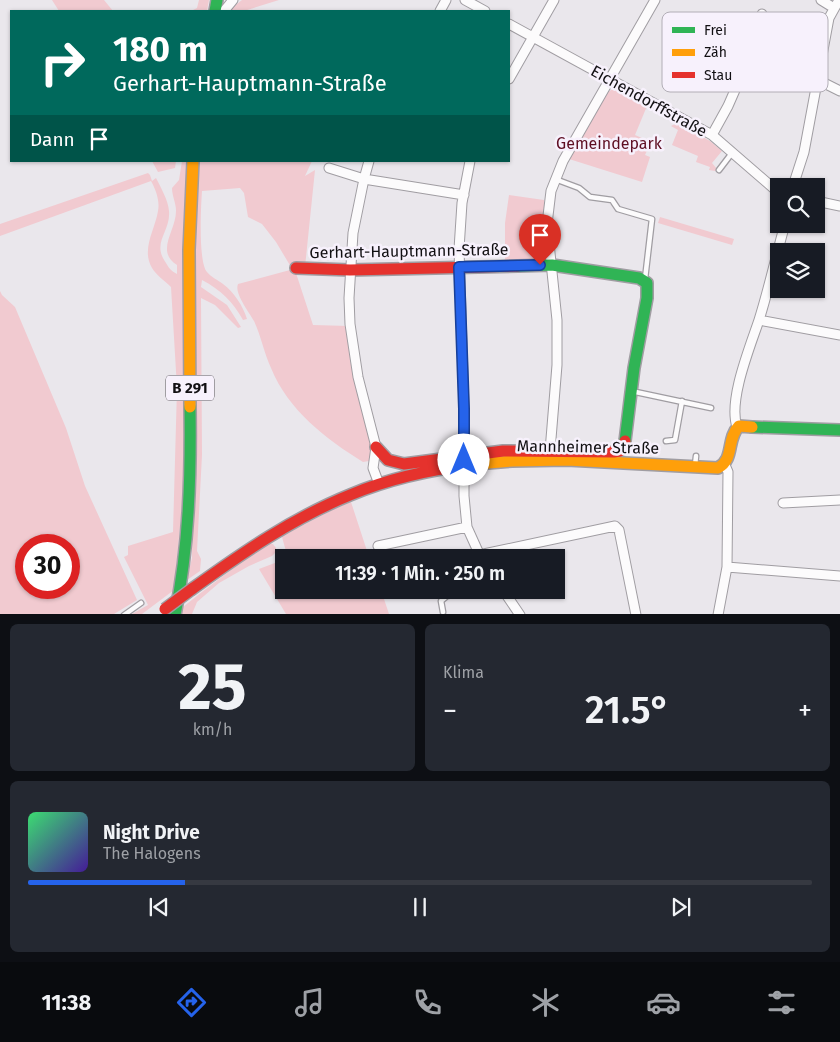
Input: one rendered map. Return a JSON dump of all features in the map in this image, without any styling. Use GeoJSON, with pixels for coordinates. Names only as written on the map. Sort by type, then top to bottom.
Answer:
{"type":"FeatureCollection","features":[{"type":"Feature","properties":{"kind":"street"},"geometry":{"type":"LineString","coordinates":[[225,10],[233,0]]}},
{"type":"Feature","properties":{"kind":"street"},"geometry":{"type":"LineString","coordinates":[[465,0],[483,10]]}},
{"type":"Feature","properties":{"kind":"street"},"geometry":{"type":"LineString","coordinates":[[510,77],[554,0]]}},
{"type":"Feature","properties":{"kind":"street"},"geometry":{"type":"LineString","coordinates":[[550,450],[555,396],[558,320],[547,217],[548,203],[563,161],[656,0]]}},
{"type":"Feature","properties":{"kind":"street"},"geometry":{"type":"LineString","coordinates":[[821,0],[837,4],[828,24]]}},
{"type":"Feature","properties":{"kind":"street","name":"Eichendorffstraße"},"geometry":{"type":"LineString","coordinates":[[510,25],[712,135],[770,185]]}},
{"type":"Feature","properties":{"kind":"street"},"geometry":{"type":"LineString","coordinates":[[828,85],[840,91]]}},
{"type":"Feature","properties":{"kind":"street"},"geometry":{"type":"LineString","coordinates":[[712,135],[734,92]]}},
{"type":"Feature","properties":{"kind":"street"},"geometry":{"type":"LineString","coordinates":[[796,178],[804,152],[816,92]]}},
{"type":"Feature","properties":{"kind":"street","name":"B 291"},"geometry":{"type":"LineString","coordinates":[[166,613],[184,561],[190,494],[189,236],[193,162]]}},
{"type":"Feature","properties":{"kind":"street"},"geometry":{"type":"LineString","coordinates":[[369,162],[353,233],[349,298],[355,360],[376,447],[384,458],[399,464],[464,461],[503,451],[620,451],[624,446],[630,391],[648,298],[648,285],[645,281]]}},
{"type":"Feature","properties":{"kind":"street"},"geometry":{"type":"LineString","coordinates":[[470,162],[459,231],[459,267],[464,496],[467,527],[477,549]]}},
{"type":"Feature","properties":{"kind":"street"},"geometry":{"type":"LineString","coordinates":[[329,168],[364,178],[464,195]]}},
{"type":"Feature","properties":{"kind":"street"},"geometry":{"type":"LineString","coordinates":[[825,203],[840,206]]}},
{"type":"Feature","properties":{"kind":"street"},"geometry":{"type":"LineString","coordinates":[[737,427],[734,413],[740,378],[759,320],[783,233]]}},
{"type":"Feature","properties":{"kind":"street","name":"Gerhart-Hauptmann-Straße"},"geometry":{"type":"LineString","coordinates":[[296,268],[350,270],[552,265],[638,278],[645,281]]}},
{"type":"Feature","properties":{"kind":"street"},"geometry":{"type":"LineString","coordinates":[[759,320],[840,335]]}},
{"type":"Feature","properties":{"kind":"street"},"geometry":{"type":"LineString","coordinates":[[718,614],[727,567],[728,472],[725,465],[729,456],[733,432],[737,427],[745,425],[840,430]]}},
{"type":"Feature","properties":{"kind":"street"},"geometry":{"type":"LineString","coordinates":[[376,447],[373,468],[380,484]]}},
{"type":"Feature","properties":{"kind":"street","name":"Mannheimer Straße"},"geometry":{"type":"LineString","coordinates":[[166,613],[192,589],[236,558],[290,524],[346,496],[380,484],[464,461],[695,462],[718,468],[725,465]]}},
{"type":"Feature","properties":{"kind":"street"},"geometry":{"type":"LineString","coordinates":[[783,503],[840,500]]}},
{"type":"Feature","properties":{"kind":"street"},"geometry":{"type":"LineString","coordinates":[[512,549],[615,526],[619,530],[636,614]]}},
{"type":"Feature","properties":{"kind":"street"},"geometry":{"type":"LineString","coordinates":[[378,546],[467,527]]}},
{"type":"Feature","properties":{"kind":"street"},"geometry":{"type":"LineString","coordinates":[[727,567],[840,576]]}},
{"type":"Feature","properties":{"kind":"street"},"geometry":{"type":"LineString","coordinates":[[509,599],[520,614]]}},
{"type":"Feature","properties":{"kind":"lane"},"geometry":{"type":"LineString","coordinates":[[719,170],[733,152]]}},
{"type":"Feature","properties":{"kind":"lane"},"geometry":{"type":"LineString","coordinates":[[555,179],[579,188],[590,197],[612,200],[618,209],[652,219],[645,281]]}},
{"type":"Feature","properties":{"kind":"lane"},"geometry":{"type":"LineString","coordinates":[[630,391],[711,408]]}},
{"type":"Feature","properties":{"kind":"lane"},"geometry":{"type":"LineString","coordinates":[[666,441],[675,440],[682,402]]}},
{"type":"Feature","properties":{"kind":"lane"},"geometry":{"type":"LineString","coordinates":[[442,599],[442,612]]}},
{"type":"Feature","properties":{"kind":"lane"},"geometry":{"type":"LineString","coordinates":[[124,614],[141,603]]}},
{"type":"Feature","properties":{"kind":"green space"},"geometry":{"type":"Polygon","coordinates":[[[52,0],[104,0],[112,10],[58,10],[52,0]]]}},
{"type":"Feature","properties":{"kind":"green space"},"geometry":{"type":"Polygon","coordinates":[[[199,0],[209,0],[207,10],[193,10],[197,8],[199,0]]]}},
{"type":"Feature","properties":{"kind":"green space"},"geometry":{"type":"Polygon","coordinates":[[[242,0],[279,0],[247,10],[232,10],[242,0]]]}},
{"type":"Feature","properties":{"kind":"green space","name":"Gemeindepark"},"geometry":{"type":"Polygon","coordinates":[[[616,87],[625,92],[626,95],[647,106],[635,135],[651,142],[645,155],[650,157],[642,182],[569,159],[608,92],[616,87]]]}},
{"type":"Feature","properties":{"kind":"green space"},"geometry":{"type":"Polygon","coordinates":[[[677,123],[710,141],[722,151],[712,163],[717,169],[715,171],[709,170],[710,167],[696,162],[698,156],[672,145],[678,130],[671,126],[677,123]]]}},
{"type":"Feature","properties":{"kind":"green space"},"geometry":{"type":"Polygon","coordinates":[[[153,162],[176,162],[175,168],[158,172],[153,162]]]}},
{"type":"Feature","properties":{"kind":"green space"},"geometry":{"type":"Polygon","coordinates":[[[182,162],[187,162],[184,484],[174,590],[142,614],[132,614],[148,605],[124,557],[128,555],[128,546],[173,532],[177,388],[171,287],[154,271],[148,254],[148,247],[158,211],[156,192],[151,181],[0,236],[0,224],[148,173],[152,181],[156,178],[167,203],[169,218],[160,249],[168,266],[177,274],[177,265],[171,259],[167,247],[176,211],[172,188],[179,180],[182,162]]]}},
{"type":"Feature","properties":{"kind":"green space"},"geometry":{"type":"Polygon","coordinates":[[[199,162],[312,162],[305,176],[315,170],[305,267],[291,267],[276,242],[262,224],[248,217],[244,193],[240,188],[202,191],[201,233],[204,266],[209,274],[227,287],[234,295],[241,304],[247,319],[243,320],[226,297],[202,280],[201,287],[227,305],[241,327],[238,328],[215,305],[201,298],[202,455],[197,551],[201,559],[200,571],[187,580],[192,558],[193,274],[199,162]]]}},
{"type":"Feature","properties":{"kind":"green space"},"geometry":{"type":"Polygon","coordinates":[[[509,195],[544,200],[546,256],[542,260],[505,261],[505,223],[509,195]]]}},
{"type":"Feature","properties":{"kind":"green space"},"geometry":{"type":"Polygon","coordinates":[[[660,217],[734,239],[732,245],[658,223],[660,217]]]}},
{"type":"Feature","properties":{"kind":"green space"},"geometry":{"type":"Polygon","coordinates":[[[295,270],[313,325],[349,326],[350,360],[372,443],[372,458],[369,461],[363,462],[335,444],[310,422],[287,397],[271,368],[254,321],[240,297],[237,288],[238,284],[295,270]]]}},
{"type":"Feature","properties":{"kind":"green space"},"geometry":{"type":"Polygon","coordinates":[[[0,291],[15,307],[66,428],[85,486],[137,600],[114,614],[0,614],[0,291]]]}},
{"type":"Feature","properties":{"kind":"green space"},"geometry":{"type":"Polygon","coordinates":[[[351,502],[366,549],[285,549],[282,537],[284,535],[351,502]]]}},
{"type":"Feature","properties":{"kind":"green space"},"geometry":{"type":"Polygon","coordinates":[[[266,543],[273,544],[276,548],[272,556],[249,566],[219,583],[197,602],[192,614],[179,614],[183,607],[266,543]]]}},
{"type":"Feature","properties":{"kind":"green space"},"geometry":{"type":"Polygon","coordinates":[[[275,563],[275,596],[259,569],[275,563]]]}},
{"type":"Feature","properties":{"kind":"green space"},"geometry":{"type":"Polygon","coordinates":[[[277,599],[384,599],[389,614],[286,614],[277,599]]]}},
{"type":"Feature","properties":{"kind":"traffic: fast"},"geometry":{"type":"LineString","coordinates":[[215,10],[217,0]]}},
{"type":"Feature","properties":{"kind":"traffic: fast"},"geometry":{"type":"LineString","coordinates":[[518,266],[552,265],[639,278],[647,283],[647,298],[634,368],[625,441]]}},
{"type":"Feature","properties":{"kind":"traffic: fast"},"geometry":{"type":"LineString","coordinates":[[175,614],[180,589],[188,511],[190,407]]}},
{"type":"Feature","properties":{"kind":"traffic: fast"},"geometry":{"type":"LineString","coordinates":[[752,427],[840,430]]}},
{"type":"Feature","properties":{"kind":"traffic: slow"},"geometry":{"type":"LineString","coordinates":[[190,407],[189,250],[193,162]]}},
{"type":"Feature","properties":{"kind":"traffic: slow"},"geometry":{"type":"LineString","coordinates":[[476,464],[567,460],[718,468],[727,459],[735,431],[739,426],[752,427]]}},
{"type":"Feature","properties":{"kind":"traffic: jam"},"geometry":{"type":"LineString","coordinates":[[296,268],[350,270],[518,266]]}},
{"type":"Feature","properties":{"kind":"traffic: jam"},"geometry":{"type":"LineString","coordinates":[[376,447],[388,460],[404,464],[503,451],[614,452],[620,451],[625,441]]}},
{"type":"Feature","properties":{"kind":"traffic: jam"},"geometry":{"type":"LineString","coordinates":[[192,589],[268,537],[329,504],[396,479],[476,464]]}},
{"type":"Feature","properties":{"kind":"traffic: jam"},"geometry":{"type":"LineString","coordinates":[[165,609],[192,589]]}},
{"type":"Feature","properties":{"kind":"route"},"geometry":{"type":"LineString","coordinates":[[464,460],[459,267],[540,265]]}}]}
